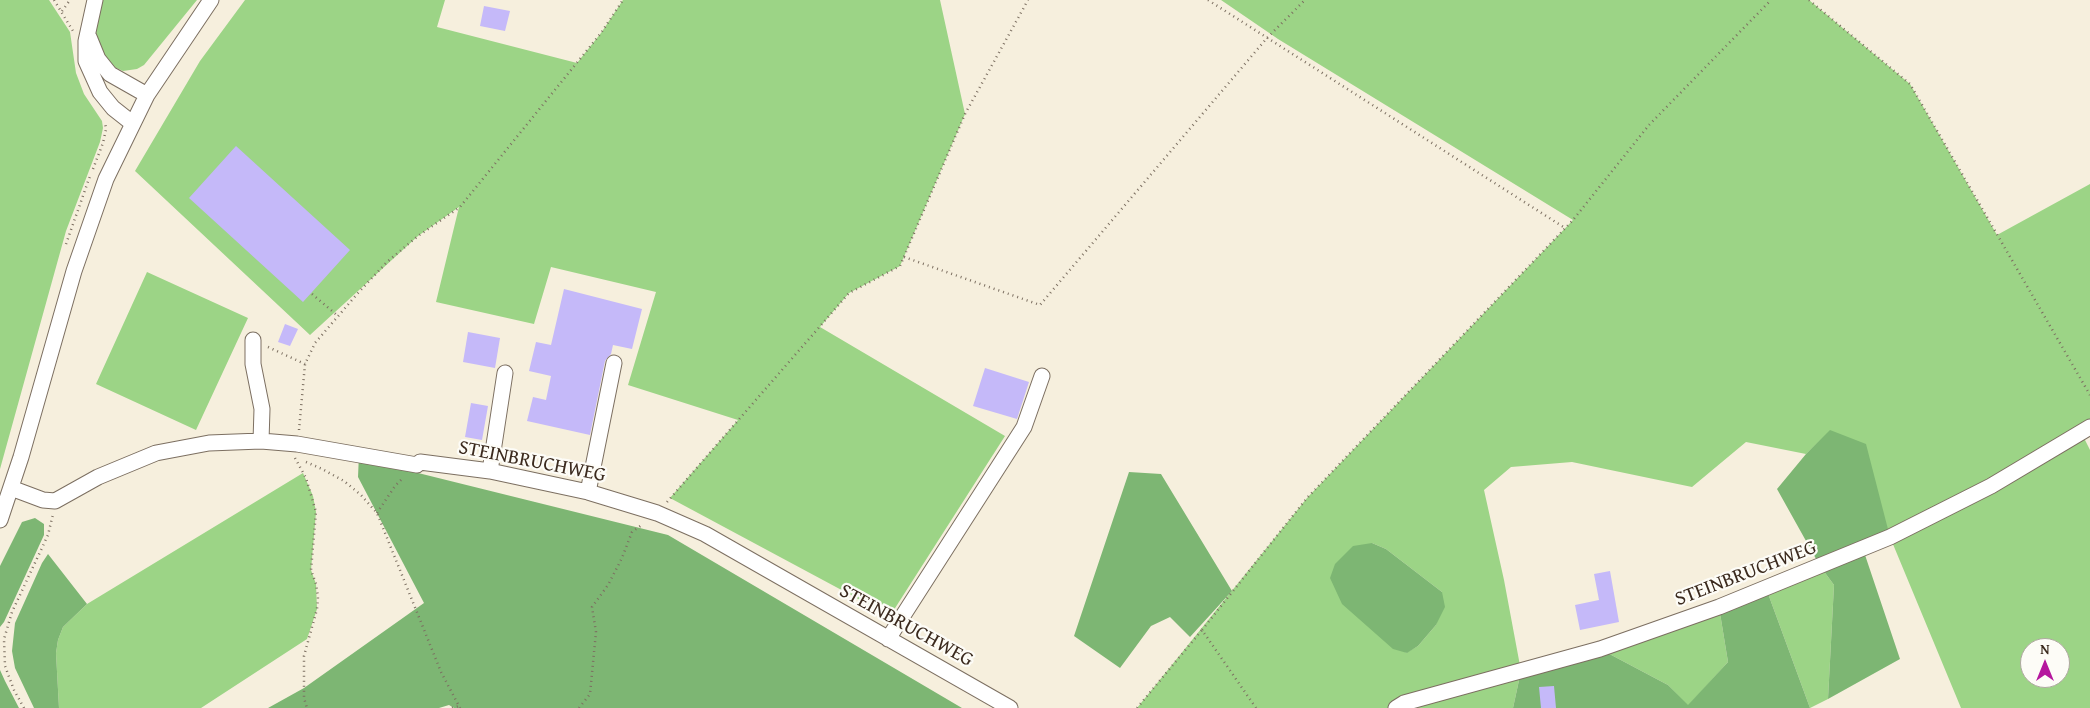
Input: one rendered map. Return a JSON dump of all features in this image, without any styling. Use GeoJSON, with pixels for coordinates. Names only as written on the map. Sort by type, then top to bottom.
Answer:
{"type":"FeatureCollection","features":[{"type":"Feature","properties":{"kind":"street"},"geometry":{"type":"LineString","coordinates":[[95,0],[81,36],[91,76],[100,92],[113,108],[132,123]]}},
{"type":"Feature","properties":{"kind":"street"},"geometry":{"type":"LineString","coordinates":[[0,520],[89,226],[106,179],[147,95],[211,0]]}},
{"type":"Feature","properties":{"kind":"street"},"geometry":{"type":"LineString","coordinates":[[81,36],[103,67],[121,81],[147,95]]}},
{"type":"Feature","properties":{"kind":"street"},"geometry":{"type":"LineString","coordinates":[[253,340],[253,364],[262,409],[261,441]]}},
{"type":"Feature","properties":{"kind":"street"},"geometry":{"type":"LineString","coordinates":[[588,492],[614,363]]}},
{"type":"Feature","properties":{"kind":"street"},"geometry":{"type":"LineString","coordinates":[[490,471],[505,373]]}},
{"type":"Feature","properties":{"kind":"street"},"geometry":{"type":"LineString","coordinates":[[888,639],[1024,427],[1042,376]]}},
{"type":"Feature","properties":{"kind":"street","name":"STEINBRUCHWEG"},"geometry":{"type":"LineString","coordinates":[[1396,708],[1404,703],[1600,648],[1719,607],[1890,537],[1992,486],[2090,427]]}},
{"type":"Feature","properties":{"kind":"street","name":"STEINBRUCHWEG"},"geometry":{"type":"LineString","coordinates":[[55,501],[98,476],[156,454],[209,443],[261,441],[298,444],[416,465],[420,462],[490,471],[588,492],[657,513],[705,534],[1010,708]]}},
{"type":"Feature","properties":{"kind":"street"},"geometry":{"type":"LineString","coordinates":[[11,488],[43,500],[55,501]]}},
{"type":"Feature","properties":{"kind":"path"},"geometry":{"type":"LineString","coordinates":[[54,0],[73,30],[81,36]]}},
{"type":"Feature","properties":{"kind":"path"},"geometry":{"type":"LineString","coordinates":[[62,12],[70,0]]}},
{"type":"Feature","properties":{"kind":"path"},"geometry":{"type":"LineString","coordinates":[[298,444],[305,364],[315,343],[387,262],[418,236],[460,207],[601,33],[623,0]]}},
{"type":"Feature","properties":{"kind":"path"},"geometry":{"type":"LineString","coordinates":[[579,708],[590,694],[596,632],[592,607],[608,585],[622,558],[632,532],[657,513],[849,293],[900,266],[965,114],[1028,0]]}},
{"type":"Feature","properties":{"kind":"path"},"geometry":{"type":"LineString","coordinates":[[1208,0],[1565,228]]}},
{"type":"Feature","properties":{"kind":"path"},"geometry":{"type":"LineString","coordinates":[[904,257],[1040,305],[1267,38],[1305,0]]}},
{"type":"Feature","properties":{"kind":"path"},"geometry":{"type":"LineString","coordinates":[[1137,708],[1307,498],[1565,228],[1649,125],[1771,0]]}},
{"type":"Feature","properties":{"kind":"path"},"geometry":{"type":"LineString","coordinates":[[1809,0],[1910,84],[2090,396]]}},
{"type":"Feature","properties":{"kind":"path"},"geometry":{"type":"LineString","coordinates":[[65,247],[84,189],[103,143],[106,130],[102,115]]}},
{"type":"Feature","properties":{"kind":"path"},"geometry":{"type":"LineString","coordinates":[[312,294],[338,316]]}},
{"type":"Feature","properties":{"kind":"path"},"geometry":{"type":"LineString","coordinates":[[253,340],[305,364]]}},
{"type":"Feature","properties":{"kind":"path"},"geometry":{"type":"LineString","coordinates":[[307,708],[304,698],[303,675],[308,639],[317,610],[316,584],[311,570],[316,512],[306,478],[295,457],[322,468],[344,481],[361,494],[377,513],[418,617],[459,707],[452,708]]}},
{"type":"Feature","properties":{"kind":"path"},"geometry":{"type":"LineString","coordinates":[[377,513],[395,486],[420,462]]}},
{"type":"Feature","properties":{"kind":"path"},"geometry":{"type":"LineString","coordinates":[[24,708],[14,690],[5,666],[4,639],[12,612],[48,535],[55,501]]}},
{"type":"Feature","properties":{"kind":"path"},"geometry":{"type":"LineString","coordinates":[[1202,630],[1256,708]]}},
{"type":"Feature","properties":{"kind":"green space"},"geometry":{"type":"Polygon","coordinates":[[[0,0],[49,0],[70,32],[76,73],[84,94],[102,121],[103,128],[100,142],[66,231],[0,469],[0,0]]]}},
{"type":"Feature","properties":{"kind":"green space"},"geometry":{"type":"Polygon","coordinates":[[[102,0],[197,0],[144,65],[137,69],[123,71],[110,65],[96,40],[102,0]]]}},
{"type":"Feature","properties":{"kind":"green space"},"geometry":{"type":"Polygon","coordinates":[[[245,0],[445,0],[437,27],[577,63],[601,33],[623,0],[940,0],[965,114],[900,266],[849,293],[820,327],[1005,436],[890,616],[670,498],[738,420],[628,385],[656,292],[551,267],[534,324],[436,302],[459,207],[418,236],[310,335],[135,171],[200,61],[245,0]]]}},
{"type":"Feature","properties":{"kind":"green space"},"geometry":{"type":"Polygon","coordinates":[[[1221,0],[1809,0],[1910,84],[1997,235],[2090,184],[2090,427],[2081,432],[2090,450],[2090,708],[1961,708],[1890,537],[1830,431],[1806,454],[1746,442],[1692,487],[1572,462],[1511,467],[1484,490],[1504,580],[1521,671],[1513,708],[1137,708],[1307,498],[1573,220],[1278,39],[1221,0]],[[1372,543],[1406,653],[1418,646],[1436,625],[1442,592],[1386,549],[1372,543]]]}},
{"type":"Feature","properties":{"kind":"green space"},"geometry":{"type":"Polygon","coordinates":[[[147,272],[248,318],[196,430],[96,384],[147,272]]]}},
{"type":"Feature","properties":{"kind":"green space"},"geometry":{"type":"Polygon","coordinates":[[[1830,430],[1866,444],[1890,537],[1863,549],[1900,659],[1828,699],[1834,585],[1820,566],[1777,489],[1806,454],[1830,430]]]}},
{"type":"Feature","properties":{"kind":"green space"},"geometry":{"type":"Polygon","coordinates":[[[359,454],[402,469],[668,535],[962,708],[454,708],[449,705],[439,708],[268,708],[304,688],[424,603],[358,477],[359,454]]]}},
{"type":"Feature","properties":{"kind":"green space"},"geometry":{"type":"Polygon","coordinates":[[[1129,472],[1161,474],[1232,591],[1190,637],[1170,617],[1151,626],[1120,668],[1074,636],[1129,472]]]}},
{"type":"Feature","properties":{"kind":"green space"},"geometry":{"type":"Polygon","coordinates":[[[303,473],[313,496],[316,512],[311,570],[316,584],[317,609],[307,639],[201,708],[59,708],[56,653],[63,627],[87,604],[303,473]]]}},
{"type":"Feature","properties":{"kind":"green space"},"geometry":{"type":"Polygon","coordinates":[[[35,518],[44,524],[44,535],[0,627],[0,566],[22,522],[35,518]]]}},
{"type":"Feature","properties":{"kind":"green space"},"geometry":{"type":"Polygon","coordinates":[[[1372,543],[1386,549],[1442,592],[1445,607],[1436,625],[1418,646],[1407,653],[1393,649],[1342,604],[1330,578],[1335,564],[1353,546],[1372,543]]]}},
{"type":"Feature","properties":{"kind":"green space"},"geometry":{"type":"Polygon","coordinates":[[[48,554],[87,604],[63,627],[58,640],[56,653],[59,708],[34,708],[15,668],[12,651],[15,623],[42,563],[48,554]]]}},
{"type":"Feature","properties":{"kind":"green space"},"geometry":{"type":"Polygon","coordinates":[[[1820,566],[1834,585],[1828,699],[1810,708],[1766,588],[1820,566]]]}},
{"type":"Feature","properties":{"kind":"green space"},"geometry":{"type":"Polygon","coordinates":[[[1766,588],[1810,708],[1513,708],[1521,671],[1600,649],[1668,685],[1688,705],[1728,662],[1719,607],[1766,588]]]}},
{"type":"Feature","properties":{"kind":"green space"},"geometry":{"type":"Polygon","coordinates":[[[1719,607],[1728,662],[1688,706],[1668,685],[1600,649],[1719,607]]]}},
{"type":"Feature","properties":{"kind":"green space"},"geometry":{"type":"Polygon","coordinates":[[[0,670],[5,681],[19,708],[0,708],[0,670]]]}},
{"type":"Feature","properties":{"kind":"building"},"geometry":{"type":"Polygon","coordinates":[[[484,6],[510,11],[505,31],[480,26],[484,6]]]}},
{"type":"Feature","properties":{"kind":"building"},"geometry":{"type":"Polygon","coordinates":[[[236,146],[350,250],[303,302],[189,198],[236,146]]]}},
{"type":"Feature","properties":{"kind":"building"},"geometry":{"type":"Polygon","coordinates":[[[564,289],[642,309],[632,349],[613,345],[611,354],[605,361],[590,435],[527,421],[533,397],[546,400],[551,376],[529,371],[536,342],[551,345],[564,289]]]}},
{"type":"Feature","properties":{"kind":"building"},"geometry":{"type":"Polygon","coordinates":[[[285,324],[298,329],[290,346],[278,342],[285,324]]]}},
{"type":"Feature","properties":{"kind":"building"},"geometry":{"type":"Polygon","coordinates":[[[468,332],[500,338],[495,368],[463,362],[468,332]]]}},
{"type":"Feature","properties":{"kind":"building"},"geometry":{"type":"Polygon","coordinates":[[[985,368],[1029,382],[1017,419],[973,406],[985,368]]]}},
{"type":"Feature","properties":{"kind":"building"},"geometry":{"type":"Polygon","coordinates":[[[471,403],[488,406],[482,440],[465,437],[471,403]]]}},
{"type":"Feature","properties":{"kind":"building"},"geometry":{"type":"Polygon","coordinates":[[[1610,571],[1619,622],[1580,630],[1575,605],[1599,600],[1594,574],[1610,571]]]}},
{"type":"Feature","properties":{"kind":"building"},"geometry":{"type":"Polygon","coordinates":[[[1554,686],[1556,708],[1541,708],[1539,687],[1554,686]]]}}]}
